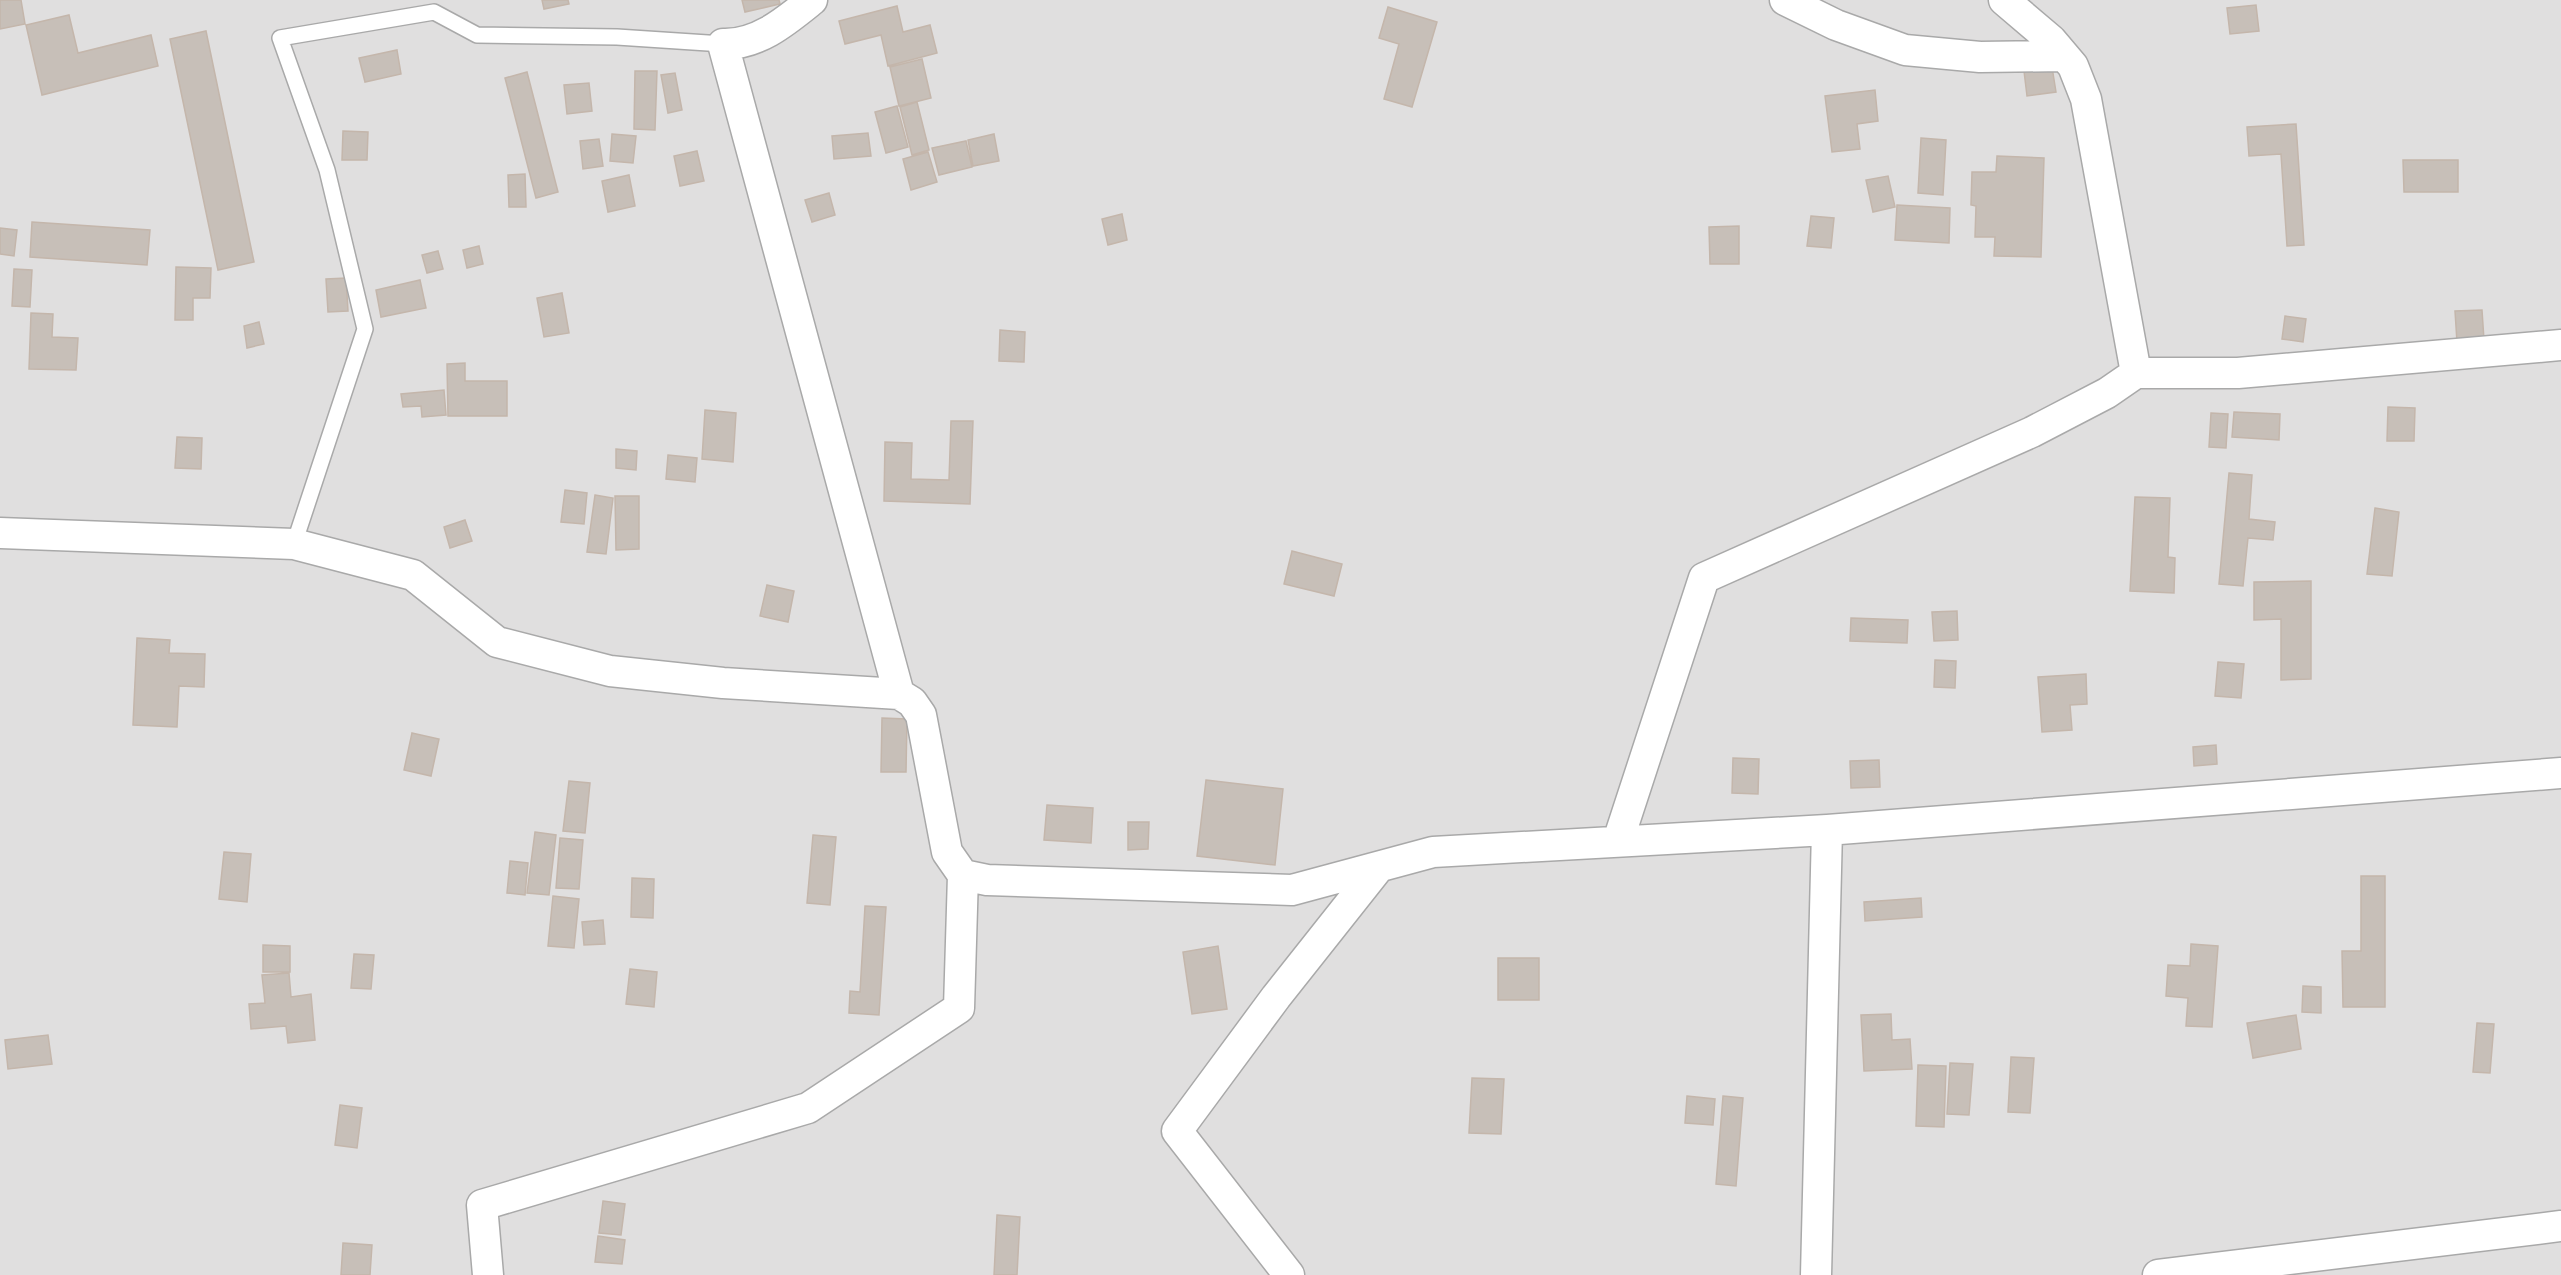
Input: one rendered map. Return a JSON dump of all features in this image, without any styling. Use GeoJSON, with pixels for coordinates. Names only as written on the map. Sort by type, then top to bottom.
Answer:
{"type":"FeatureCollection","features":[{"type":"Feature","properties":{"kind":"street"},"geometry":{"type":"LineString","coordinates":[[812,0],[772,32],[732,44],[723,44],[899,694]]}},
{"type":"Feature","properties":{"kind":"street"},"geometry":{"type":"LineString","coordinates":[[1785,0],[1836,25],[1905,50],[1980,57],[2064,56]]}},
{"type":"Feature","properties":{"kind":"street"},"geometry":{"type":"LineString","coordinates":[[2004,0],[2051,40],[2073,66],[2086,99],[2136,373]]}},
{"type":"Feature","properties":{"kind":"street"},"geometry":{"type":"LineString","coordinates":[[1618,841],[1704,578],[2031,432],[2107,393],[2136,373],[2238,373],[2561,345]]}},
{"type":"Feature","properties":{"kind":"street"},"geometry":{"type":"LineString","coordinates":[[0,533],[294,544],[413,575],[497,642],[610,671],[723,683],[899,694],[912,702],[921,715],[947,852],[963,875],[959,1008],[808,1108],[482,1205],[488,1275]]}},
{"type":"Feature","properties":{"kind":"street"},"geometry":{"type":"LineString","coordinates":[[963,875],[987,880],[1292,890],[1433,852],[1827,830],[2561,773]]}},
{"type":"Feature","properties":{"kind":"street"},"geometry":{"type":"LineString","coordinates":[[1816,1275],[1827,830]]}},
{"type":"Feature","properties":{"kind":"street"},"geometry":{"type":"LineString","coordinates":[[1289,1275],[1177,1131],[1276,997],[1378,867]]}},
{"type":"Feature","properties":{"kind":"street"},"geometry":{"type":"LineString","coordinates":[[2158,1275],[2561,1226]]}},
{"type":"Feature","properties":{"kind":"lane"},"geometry":{"type":"LineString","coordinates":[[294,544],[365,329],[327,170],[280,38],[434,12],[477,36],[617,37],[723,44]]}},
{"type":"Feature","properties":{"kind":"shaded area"},"geometry":{"type":"Polygon","coordinates":[[[0,0],[2561,0],[2561,1275],[0,1275],[0,0]]]}},
{"type":"Feature","properties":{"kind":"building"},"geometry":{"type":"Polygon","coordinates":[[[0,0],[21,0],[25,24],[0,29],[0,0]]]}},
{"type":"Feature","properties":{"kind":"building"},"geometry":{"type":"Polygon","coordinates":[[[542,0],[568,0],[569,4],[544,9],[542,0]]]}},
{"type":"Feature","properties":{"kind":"building"},"geometry":{"type":"Polygon","coordinates":[[[742,0],[779,0],[780,4],[745,12],[742,0]]]}},
{"type":"Feature","properties":{"kind":"building"},"geometry":{"type":"Polygon","coordinates":[[[2256,5],[2259,31],[2230,34],[2227,8],[2256,5]]]}},
{"type":"Feature","properties":{"kind":"building"},"geometry":{"type":"Polygon","coordinates":[[[897,6],[903,32],[930,25],[937,53],[888,66],[881,35],[845,44],[839,21],[897,6]]]}},
{"type":"Feature","properties":{"kind":"building"},"geometry":{"type":"Polygon","coordinates":[[[1388,7],[1437,22],[1412,107],[1384,99],[1399,44],[1379,38],[1388,7]]]}},
{"type":"Feature","properties":{"kind":"building"},"geometry":{"type":"Polygon","coordinates":[[[69,15],[78,53],[151,35],[158,66],[42,95],[26,25],[69,15]]]}},
{"type":"Feature","properties":{"kind":"building"},"geometry":{"type":"Polygon","coordinates":[[[206,31],[254,262],[218,270],[170,39],[206,31]]]}},
{"type":"Feature","properties":{"kind":"building"},"geometry":{"type":"Polygon","coordinates":[[[397,50],[401,74],[365,82],[359,58],[397,50]]]}},
{"type":"Feature","properties":{"kind":"building"},"geometry":{"type":"Polygon","coordinates":[[[922,59],[931,98],[899,106],[890,67],[922,59]]]}},
{"type":"Feature","properties":{"kind":"building"},"geometry":{"type":"Polygon","coordinates":[[[2052,67],[2056,92],[2027,96],[2024,71],[2052,67]]]}},
{"type":"Feature","properties":{"kind":"building"},"geometry":{"type":"Polygon","coordinates":[[[635,71],[657,71],[655,130],[634,129],[635,71]]]}},
{"type":"Feature","properties":{"kind":"building"},"geometry":{"type":"Polygon","coordinates":[[[527,72],[558,192],[536,198],[505,78],[527,72]]]}},
{"type":"Feature","properties":{"kind":"building"},"geometry":{"type":"Polygon","coordinates":[[[675,73],[682,110],[668,113],[661,75],[675,73]]]}},
{"type":"Feature","properties":{"kind":"building"},"geometry":{"type":"Polygon","coordinates":[[[589,83],[592,111],[567,114],[564,85],[589,83]]]}},
{"type":"Feature","properties":{"kind":"building"},"geometry":{"type":"Polygon","coordinates":[[[1875,90],[1878,121],[1857,124],[1860,149],[1832,152],[1825,96],[1875,90]]]}},
{"type":"Feature","properties":{"kind":"building"},"geometry":{"type":"Polygon","coordinates":[[[917,102],[929,150],[912,155],[900,107],[917,102]]]}},
{"type":"Feature","properties":{"kind":"building"},"geometry":{"type":"Polygon","coordinates":[[[897,106],[908,147],[886,153],[875,112],[897,106]]]}},
{"type":"Feature","properties":{"kind":"building"},"geometry":{"type":"Polygon","coordinates":[[[2296,124],[2304,245],[2287,246],[2281,154],[2249,156],[2247,127],[2296,124]]]}},
{"type":"Feature","properties":{"kind":"building"},"geometry":{"type":"Polygon","coordinates":[[[343,131],[368,132],[367,160],[342,160],[343,131]]]}},
{"type":"Feature","properties":{"kind":"building"},"geometry":{"type":"Polygon","coordinates":[[[868,133],[871,156],[834,159],[832,136],[868,133]]]}},
{"type":"Feature","properties":{"kind":"building"},"geometry":{"type":"Polygon","coordinates":[[[612,134],[636,136],[633,163],[610,161],[612,134]]]}},
{"type":"Feature","properties":{"kind":"building"},"geometry":{"type":"Polygon","coordinates":[[[994,134],[999,161],[973,166],[968,140],[994,134]]]}},
{"type":"Feature","properties":{"kind":"building"},"geometry":{"type":"Polygon","coordinates":[[[1921,138],[1946,140],[1943,195],[1918,193],[1921,138]]]}},
{"type":"Feature","properties":{"kind":"building"},"geometry":{"type":"Polygon","coordinates":[[[599,139],[603,166],[583,169],[580,141],[599,139]]]}},
{"type":"Feature","properties":{"kind":"building"},"geometry":{"type":"Polygon","coordinates":[[[966,141],[972,167],[939,175],[932,148],[966,141]]]}},
{"type":"Feature","properties":{"kind":"building"},"geometry":{"type":"Polygon","coordinates":[[[697,151],[704,181],[680,186],[674,156],[697,151]]]}},
{"type":"Feature","properties":{"kind":"building"},"geometry":{"type":"Polygon","coordinates":[[[928,152],[937,182],[911,190],[903,159],[928,152]]]}},
{"type":"Feature","properties":{"kind":"building"},"geometry":{"type":"Polygon","coordinates":[[[1997,156],[2044,158],[2041,257],[1994,256],[1995,237],[1975,237],[1976,206],[1971,205],[1972,172],[1996,172],[1997,156]]]}},
{"type":"Feature","properties":{"kind":"building"},"geometry":{"type":"Polygon","coordinates":[[[2403,160],[2458,160],[2458,192],[2404,192],[2403,160]]]}},
{"type":"Feature","properties":{"kind":"building"},"geometry":{"type":"Polygon","coordinates":[[[525,174],[526,207],[509,207],[508,175],[525,174]]]}},
{"type":"Feature","properties":{"kind":"building"},"geometry":{"type":"Polygon","coordinates":[[[629,175],[635,206],[608,212],[602,181],[629,175]]]}},
{"type":"Feature","properties":{"kind":"building"},"geometry":{"type":"Polygon","coordinates":[[[1888,176],[1895,207],[1873,212],[1866,180],[1888,176]]]}},
{"type":"Feature","properties":{"kind":"building"},"geometry":{"type":"Polygon","coordinates":[[[829,193],[835,215],[812,222],[805,200],[829,193]]]}},
{"type":"Feature","properties":{"kind":"building"},"geometry":{"type":"Polygon","coordinates":[[[1897,205],[1950,208],[1949,243],[1895,240],[1897,205]]]}},
{"type":"Feature","properties":{"kind":"building"},"geometry":{"type":"Polygon","coordinates":[[[1122,214],[1127,240],[1108,245],[1102,219],[1122,214]]]}},
{"type":"Feature","properties":{"kind":"building"},"geometry":{"type":"Polygon","coordinates":[[[1811,216],[1834,218],[1831,248],[1807,246],[1811,216]]]}},
{"type":"Feature","properties":{"kind":"building"},"geometry":{"type":"Polygon","coordinates":[[[32,222],[150,230],[147,265],[30,257],[32,222]]]}},
{"type":"Feature","properties":{"kind":"building"},"geometry":{"type":"Polygon","coordinates":[[[1739,226],[1739,264],[1710,264],[1709,227],[1739,226]]]}},
{"type":"Feature","properties":{"kind":"building"},"geometry":{"type":"Polygon","coordinates":[[[0,228],[17,230],[14,256],[0,254],[0,228]]]}},
{"type":"Feature","properties":{"kind":"building"},"geometry":{"type":"Polygon","coordinates":[[[479,246],[483,264],[467,268],[463,250],[479,246]]]}},
{"type":"Feature","properties":{"kind":"building"},"geometry":{"type":"Polygon","coordinates":[[[438,251],[443,269],[427,273],[422,255],[438,251]]]}},
{"type":"Feature","properties":{"kind":"building"},"geometry":{"type":"Polygon","coordinates":[[[176,267],[211,268],[210,298],[193,298],[193,320],[175,320],[176,267]]]}},
{"type":"Feature","properties":{"kind":"building"},"geometry":{"type":"Polygon","coordinates":[[[14,269],[32,270],[30,307],[12,306],[14,269]]]}},
{"type":"Feature","properties":{"kind":"building"},"geometry":{"type":"Polygon","coordinates":[[[346,278],[348,311],[328,312],[326,279],[346,278]]]}},
{"type":"Feature","properties":{"kind":"building"},"geometry":{"type":"Polygon","coordinates":[[[420,280],[426,308],[381,317],[376,290],[420,280]]]}},
{"type":"Feature","properties":{"kind":"building"},"geometry":{"type":"Polygon","coordinates":[[[562,293],[569,333],[544,337],[537,298],[562,293]]]}},
{"type":"Feature","properties":{"kind":"building"},"geometry":{"type":"Polygon","coordinates":[[[2482,310],[2484,340],[2457,342],[2455,311],[2482,310]]]}},
{"type":"Feature","properties":{"kind":"building"},"geometry":{"type":"Polygon","coordinates":[[[31,313],[53,314],[52,337],[78,338],[76,370],[29,369],[31,313]]]}},
{"type":"Feature","properties":{"kind":"building"},"geometry":{"type":"Polygon","coordinates":[[[2285,316],[2306,319],[2303,342],[2282,339],[2285,316]]]}},
{"type":"Feature","properties":{"kind":"building"},"geometry":{"type":"Polygon","coordinates":[[[259,322],[264,344],[247,348],[244,326],[259,322]]]}},
{"type":"Feature","properties":{"kind":"building"},"geometry":{"type":"Polygon","coordinates":[[[1000,330],[1025,332],[1024,362],[999,361],[1000,330]]]}},
{"type":"Feature","properties":{"kind":"building"},"geometry":{"type":"Polygon","coordinates":[[[465,363],[465,381],[507,381],[507,416],[448,416],[447,364],[465,363]]]}},
{"type":"Feature","properties":{"kind":"building"},"geometry":{"type":"Polygon","coordinates":[[[444,390],[446,415],[422,417],[421,406],[403,407],[401,394],[444,390]]]}},
{"type":"Feature","properties":{"kind":"building"},"geometry":{"type":"Polygon","coordinates":[[[2388,407],[2415,408],[2414,441],[2387,441],[2388,407]]]}},
{"type":"Feature","properties":{"kind":"building"},"geometry":{"type":"Polygon","coordinates":[[[705,410],[736,413],[733,462],[702,459],[705,410]]]}},
{"type":"Feature","properties":{"kind":"building"},"geometry":{"type":"Polygon","coordinates":[[[2234,412],[2280,414],[2279,440],[2232,437],[2234,412]]]}},
{"type":"Feature","properties":{"kind":"building"},"geometry":{"type":"Polygon","coordinates":[[[2211,413],[2228,414],[2226,448],[2209,447],[2211,413]]]}},
{"type":"Feature","properties":{"kind":"building"},"geometry":{"type":"Polygon","coordinates":[[[951,421],[973,421],[970,504],[884,501],[885,442],[912,443],[911,479],[949,480],[951,421]]]}},
{"type":"Feature","properties":{"kind":"building"},"geometry":{"type":"Polygon","coordinates":[[[177,437],[202,438],[201,469],[175,468],[177,437]]]}},
{"type":"Feature","properties":{"kind":"building"},"geometry":{"type":"Polygon","coordinates":[[[616,449],[637,451],[636,470],[616,468],[616,449]]]}},
{"type":"Feature","properties":{"kind":"building"},"geometry":{"type":"Polygon","coordinates":[[[668,455],[697,458],[695,482],[666,479],[668,455]]]}},
{"type":"Feature","properties":{"kind":"building"},"geometry":{"type":"Polygon","coordinates":[[[2229,473],[2252,475],[2249,519],[2275,522],[2273,540],[2248,538],[2243,586],[2219,584],[2229,473]]]}},
{"type":"Feature","properties":{"kind":"building"},"geometry":{"type":"Polygon","coordinates":[[[565,490],[587,493],[584,524],[561,522],[565,490]]]}},
{"type":"Feature","properties":{"kind":"building"},"geometry":{"type":"Polygon","coordinates":[[[595,495],[613,498],[606,554],[587,552],[595,495]]]}},
{"type":"Feature","properties":{"kind":"building"},"geometry":{"type":"Polygon","coordinates":[[[615,496],[639,496],[639,549],[616,550],[615,496]]]}},
{"type":"Feature","properties":{"kind":"building"},"geometry":{"type":"Polygon","coordinates":[[[2135,497],[2170,498],[2168,557],[2175,558],[2174,593],[2130,591],[2135,497]]]}},
{"type":"Feature","properties":{"kind":"building"},"geometry":{"type":"Polygon","coordinates":[[[2375,508],[2399,512],[2392,576],[2367,574],[2375,508]]]}},
{"type":"Feature","properties":{"kind":"building"},"geometry":{"type":"Polygon","coordinates":[[[465,520],[472,541],[450,548],[444,527],[465,520]]]}},
{"type":"Feature","properties":{"kind":"building"},"geometry":{"type":"Polygon","coordinates":[[[1292,551],[1342,564],[1334,596],[1284,584],[1292,551]]]}},
{"type":"Feature","properties":{"kind":"building"},"geometry":{"type":"Polygon","coordinates":[[[2311,581],[2311,679],[2281,680],[2281,619],[2254,620],[2254,582],[2311,581]]]}},
{"type":"Feature","properties":{"kind":"building"},"geometry":{"type":"Polygon","coordinates":[[[767,585],[794,591],[788,622],[760,616],[767,585]]]}},
{"type":"Feature","properties":{"kind":"building"},"geometry":{"type":"Polygon","coordinates":[[[1957,611],[1958,640],[1934,641],[1932,612],[1957,611]]]}},
{"type":"Feature","properties":{"kind":"building"},"geometry":{"type":"Polygon","coordinates":[[[1851,618],[1908,620],[1907,643],[1850,641],[1851,618]]]}},
{"type":"Feature","properties":{"kind":"building"},"geometry":{"type":"Polygon","coordinates":[[[137,638],[170,640],[169,653],[205,654],[204,687],[179,686],[177,727],[133,725],[137,638]]]}},
{"type":"Feature","properties":{"kind":"building"},"geometry":{"type":"Polygon","coordinates":[[[1935,660],[1956,661],[1955,688],[1934,687],[1935,660]]]}},
{"type":"Feature","properties":{"kind":"building"},"geometry":{"type":"Polygon","coordinates":[[[2218,662],[2244,664],[2241,698],[2215,696],[2218,662]]]}},
{"type":"Feature","properties":{"kind":"building"},"geometry":{"type":"Polygon","coordinates":[[[2086,674],[2087,704],[2070,705],[2072,730],[2042,732],[2038,677],[2086,674]]]}},
{"type":"Feature","properties":{"kind":"building"},"geometry":{"type":"Polygon","coordinates":[[[882,718],[907,719],[906,772],[881,772],[882,718]]]}},
{"type":"Feature","properties":{"kind":"building"},"geometry":{"type":"Polygon","coordinates":[[[412,733],[439,739],[431,776],[404,770],[412,733]]]}},
{"type":"Feature","properties":{"kind":"building"},"geometry":{"type":"Polygon","coordinates":[[[2216,745],[2217,764],[2194,766],[2193,747],[2216,745]]]}},
{"type":"Feature","properties":{"kind":"building"},"geometry":{"type":"Polygon","coordinates":[[[1733,758],[1759,759],[1758,794],[1732,793],[1733,758]]]}},
{"type":"Feature","properties":{"kind":"building"},"geometry":{"type":"Polygon","coordinates":[[[1879,760],[1880,787],[1851,788],[1850,761],[1879,760]]]}},
{"type":"Feature","properties":{"kind":"building"},"geometry":{"type":"Polygon","coordinates":[[[1206,780],[1283,789],[1275,865],[1197,856],[1206,780]]]}},
{"type":"Feature","properties":{"kind":"building"},"geometry":{"type":"Polygon","coordinates":[[[569,781],[590,783],[585,833],[563,831],[569,781]]]}},
{"type":"Feature","properties":{"kind":"building"},"geometry":{"type":"Polygon","coordinates":[[[1047,805],[1093,808],[1091,843],[1044,840],[1047,805]]]}},
{"type":"Feature","properties":{"kind":"building"},"geometry":{"type":"Polygon","coordinates":[[[1128,822],[1149,822],[1148,849],[1128,850],[1128,822]]]}},
{"type":"Feature","properties":{"kind":"building"},"geometry":{"type":"Polygon","coordinates":[[[535,832],[556,835],[549,895],[527,893],[535,832]]]}},
{"type":"Feature","properties":{"kind":"building"},"geometry":{"type":"Polygon","coordinates":[[[813,835],[836,837],[830,905],[807,903],[813,835]]]}},
{"type":"Feature","properties":{"kind":"building"},"geometry":{"type":"Polygon","coordinates":[[[560,838],[583,840],[579,889],[556,888],[560,838]]]}},
{"type":"Feature","properties":{"kind":"building"},"geometry":{"type":"Polygon","coordinates":[[[224,852],[251,854],[247,902],[219,899],[224,852]]]}},
{"type":"Feature","properties":{"kind":"building"},"geometry":{"type":"Polygon","coordinates":[[[510,861],[528,863],[525,895],[507,893],[510,861]]]}},
{"type":"Feature","properties":{"kind":"building"},"geometry":{"type":"Polygon","coordinates":[[[2361,876],[2385,876],[2385,1007],[2343,1007],[2342,951],[2361,951],[2361,876]]]}},
{"type":"Feature","properties":{"kind":"building"},"geometry":{"type":"Polygon","coordinates":[[[632,878],[654,879],[653,918],[631,917],[632,878]]]}},
{"type":"Feature","properties":{"kind":"building"},"geometry":{"type":"Polygon","coordinates":[[[553,896],[579,899],[574,948],[548,946],[553,896]]]}},
{"type":"Feature","properties":{"kind":"building"},"geometry":{"type":"Polygon","coordinates":[[[1921,898],[1922,917],[1865,921],[1864,902],[1921,898]]]}},
{"type":"Feature","properties":{"kind":"building"},"geometry":{"type":"Polygon","coordinates":[[[865,906],[886,907],[879,1015],[849,1013],[850,991],[860,992],[865,906]]]}},
{"type":"Feature","properties":{"kind":"building"},"geometry":{"type":"Polygon","coordinates":[[[603,920],[605,944],[584,945],[582,922],[603,920]]]}},
{"type":"Feature","properties":{"kind":"building"},"geometry":{"type":"Polygon","coordinates":[[[2191,944],[2218,946],[2212,1027],[2186,1026],[2188,998],[2166,996],[2168,965],[2190,966],[2191,944]]]}},
{"type":"Feature","properties":{"kind":"building"},"geometry":{"type":"Polygon","coordinates":[[[263,945],[290,946],[290,972],[263,972],[263,945]]]}},
{"type":"Feature","properties":{"kind":"building"},"geometry":{"type":"Polygon","coordinates":[[[1218,946],[1227,1009],[1192,1014],[1183,952],[1218,946]]]}},
{"type":"Feature","properties":{"kind":"building"},"geometry":{"type":"Polygon","coordinates":[[[354,954],[374,955],[371,989],[351,988],[354,954]]]}},
{"type":"Feature","properties":{"kind":"building"},"geometry":{"type":"Polygon","coordinates":[[[1498,958],[1539,958],[1539,1000],[1498,1000],[1498,958]]]}},
{"type":"Feature","properties":{"kind":"building"},"geometry":{"type":"Polygon","coordinates":[[[630,969],[657,972],[654,1007],[626,1004],[630,969]]]}},
{"type":"Feature","properties":{"kind":"building"},"geometry":{"type":"Polygon","coordinates":[[[289,973],[291,997],[311,994],[315,1040],[288,1043],[286,1026],[251,1029],[249,1004],[265,1003],[262,975],[289,973]]]}},
{"type":"Feature","properties":{"kind":"building"},"geometry":{"type":"Polygon","coordinates":[[[2303,986],[2321,987],[2321,1013],[2302,1012],[2303,986]]]}},
{"type":"Feature","properties":{"kind":"building"},"geometry":{"type":"Polygon","coordinates":[[[1891,1014],[1892,1040],[1910,1039],[1912,1069],[1864,1071],[1861,1015],[1891,1014]]]}},
{"type":"Feature","properties":{"kind":"building"},"geometry":{"type":"Polygon","coordinates":[[[2296,1015],[2301,1049],[2253,1058],[2247,1023],[2296,1015]]]}},
{"type":"Feature","properties":{"kind":"building"},"geometry":{"type":"Polygon","coordinates":[[[2477,1023],[2494,1024],[2490,1073],[2473,1072],[2477,1023]]]}},
{"type":"Feature","properties":{"kind":"building"},"geometry":{"type":"Polygon","coordinates":[[[48,1035],[52,1064],[8,1069],[5,1040],[48,1035]]]}},
{"type":"Feature","properties":{"kind":"building"},"geometry":{"type":"Polygon","coordinates":[[[2011,1057],[2034,1058],[2030,1113],[2008,1112],[2011,1057]]]}},
{"type":"Feature","properties":{"kind":"building"},"geometry":{"type":"Polygon","coordinates":[[[1950,1063],[1973,1064],[1969,1115],[1947,1114],[1950,1063]]]}},
{"type":"Feature","properties":{"kind":"building"},"geometry":{"type":"Polygon","coordinates":[[[1918,1065],[1946,1066],[1944,1127],[1916,1126],[1918,1065]]]}},
{"type":"Feature","properties":{"kind":"building"},"geometry":{"type":"Polygon","coordinates":[[[1472,1078],[1504,1079],[1501,1134],[1469,1133],[1472,1078]]]}},
{"type":"Feature","properties":{"kind":"building"},"geometry":{"type":"Polygon","coordinates":[[[1687,1096],[1715,1099],[1713,1125],[1685,1123],[1687,1096]]]}},
{"type":"Feature","properties":{"kind":"building"},"geometry":{"type":"Polygon","coordinates":[[[1723,1096],[1743,1098],[1736,1186],[1716,1184],[1723,1096]]]}},
{"type":"Feature","properties":{"kind":"building"},"geometry":{"type":"Polygon","coordinates":[[[340,1105],[362,1108],[357,1148],[335,1145],[340,1105]]]}},
{"type":"Feature","properties":{"kind":"building"},"geometry":{"type":"Polygon","coordinates":[[[603,1201],[625,1204],[621,1235],[599,1233],[603,1201]]]}},
{"type":"Feature","properties":{"kind":"building"},"geometry":{"type":"Polygon","coordinates":[[[997,1215],[1020,1217],[1017,1275],[994,1275],[997,1215]]]}},
{"type":"Feature","properties":{"kind":"building"},"geometry":{"type":"Polygon","coordinates":[[[598,1236],[625,1240],[622,1264],[595,1262],[598,1236]]]}},
{"type":"Feature","properties":{"kind":"building"},"geometry":{"type":"Polygon","coordinates":[[[343,1243],[372,1245],[370,1275],[341,1275],[343,1243]]]}}]}
